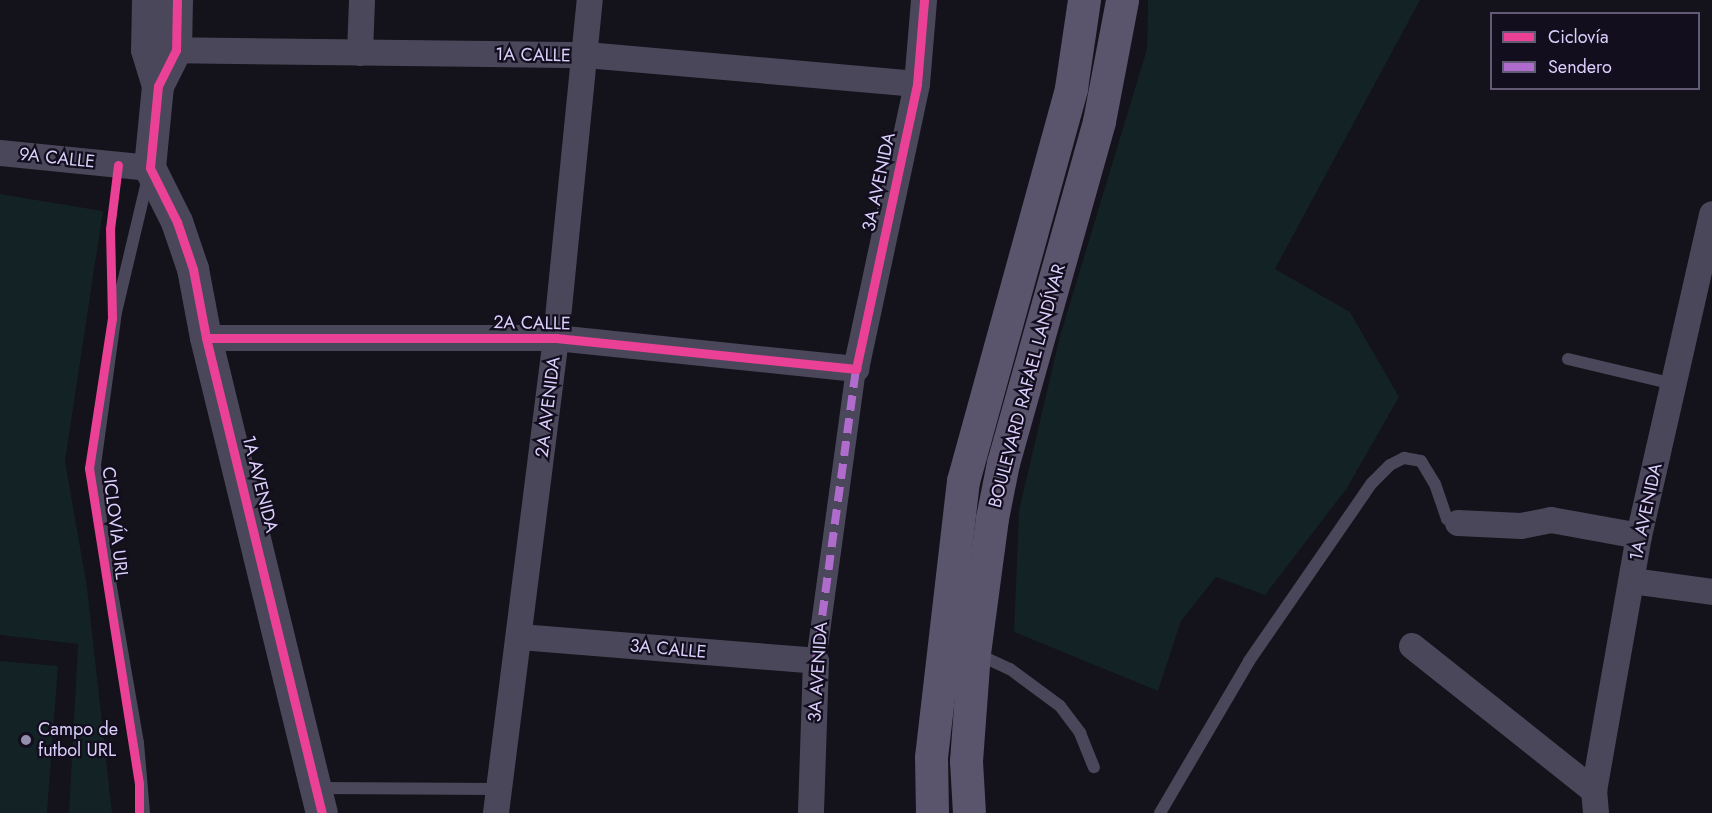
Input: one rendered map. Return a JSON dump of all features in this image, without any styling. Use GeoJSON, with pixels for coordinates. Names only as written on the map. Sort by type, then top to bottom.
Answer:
{"type":"FeatureCollection","features":[{"type":"Feature","properties":{"kind":"main road","name":"BOULEVARD RAFAEL LANDÍVAR"},"geometry":{"type":"LineString","coordinates":[[932,813],[931,757],[963,481],[1071,88],[1084,0]]}},
{"type":"Feature","properties":{"kind":"main road","name":"BOULEVARD RAFAEL LANDÍVAR"},"geometry":{"type":"LineString","coordinates":[[969,813],[966,761],[974,653],[1003,463],[1099,121],[1122,0]]}},
{"type":"Feature","properties":{"kind":"street"},"geometry":{"type":"LineString","coordinates":[[148,0],[162,50]]}},
{"type":"Feature","properties":{"kind":"street"},"geometry":{"type":"LineString","coordinates":[[150,168],[162,50],[177,0]]}},
{"type":"Feature","properties":{"kind":"street"},"geometry":{"type":"LineString","coordinates":[[360,53],[362,0]]}},
{"type":"Feature","properties":{"kind":"street","name":"2A AVENIDA"},"geometry":{"type":"LineString","coordinates":[[498,801],[556,338],[590,0]]}},
{"type":"Feature","properties":{"kind":"street","name":"3A AVENIDA"},"geometry":{"type":"LineString","coordinates":[[811,813],[816,661],[856,369],[917,84],[924,0]]}},
{"type":"Feature","properties":{"kind":"street","name":"1A CALLE"},"geometry":{"type":"LineString","coordinates":[[162,50],[586,56],[917,84]]}},
{"type":"Feature","properties":{"kind":"street","name":"9A CALLE"},"geometry":{"type":"LineString","coordinates":[[0,153],[150,168]]}},
{"type":"Feature","properties":{"kind":"street","name":"1A AVENIDA"},"geometry":{"type":"LineString","coordinates":[[150,168],[177,222],[193,269],[206,338],[320,800]]}},
{"type":"Feature","properties":{"kind":"street","name":"1A AVENIDA"},"geometry":{"type":"LineString","coordinates":[[1595,802],[1639,536],[1674,384],[1705,277],[1712,214]]}},
{"type":"Feature","properties":{"kind":"street","name":"2A CALLE"},"geometry":{"type":"LineString","coordinates":[[206,338],[556,338],[856,369]]}},
{"type":"Feature","properties":{"kind":"street"},"geometry":{"type":"LineString","coordinates":[[1458,523],[1521,526],[1551,520],[1639,536]]}},
{"type":"Feature","properties":{"kind":"street"},"geometry":{"type":"LineString","coordinates":[[1632,581],[1712,592]]}},
{"type":"Feature","properties":{"kind":"street","name":"3A CALLE"},"geometry":{"type":"LineString","coordinates":[[520,637],[816,661]]}},
{"type":"Feature","properties":{"kind":"street"},"geometry":{"type":"LineString","coordinates":[[1412,646],[1595,802]]}},
{"type":"Feature","properties":{"kind":"lane"},"geometry":{"type":"LineString","coordinates":[[144,813],[138,743],[104,547],[95,465],[116,312],[150,168]]}},
{"type":"Feature","properties":{"kind":"lane"},"geometry":{"type":"LineString","coordinates":[[1568,359],[1674,384]]}},
{"type":"Feature","properties":{"kind":"lane"},"geometry":{"type":"LineString","coordinates":[[1160,813],[1249,661],[1372,483],[1390,465],[1404,459],[1420,461],[1435,484],[1447,519],[1458,523]]}},
{"type":"Feature","properties":{"kind":"lane"},"geometry":{"type":"LineString","coordinates":[[974,653],[1010,669],[1060,706],[1080,733],[1094,767]]}},
{"type":"Feature","properties":{"kind":"lane"},"geometry":{"type":"LineString","coordinates":[[320,800],[498,801]]}},
{"type":"Feature","properties":{"kind":"shaded area"},"geometry":{"type":"Polygon","coordinates":[[[1148,0],[1420,0],[1275,269],[1350,312],[1399,397],[1347,488],[1265,595],[1216,577],[1181,621],[1158,691],[1014,632],[1019,510],[1060,336],[1147,49],[1148,0]]]}},
{"type":"Feature","properties":{"kind":"shaded area"},"geometry":{"type":"Polygon","coordinates":[[[0,194],[103,211],[65,461],[87,587],[112,813],[69,813],[78,644],[0,635],[0,194]]]}},
{"type":"Feature","properties":{"kind":"shaded area","name":"Campo de futbol URL"},"geometry":{"type":"Polygon","coordinates":[[[0,661],[58,666],[47,813],[0,813],[0,661]]]}},
{"type":"Feature","properties":{"kind":"marked path"},"geometry":{"type":"LineString","coordinates":[[816,661],[856,369]]}},
{"type":"Feature","properties":{"kind":"cycle path"},"geometry":{"type":"LineString","coordinates":[[177,0],[176,50],[158,86],[150,168],[177,222],[193,269],[206,338],[322,813]]}},
{"type":"Feature","properties":{"kind":"cycle path"},"geometry":{"type":"LineString","coordinates":[[206,338],[556,338],[856,369],[917,84],[924,0]]}},
{"type":"Feature","properties":{"kind":"cycle path","name":"CICLOVÍA URL"},"geometry":{"type":"LineString","coordinates":[[118,165],[110,229],[112,318],[89,468],[139,784],[139,813]]}},
{"type":"Feature","properties":{"kind":"place","name":"Campo de futbol URL"},"geometry":{"type":"Point","coordinates":[26,740]}}]}
